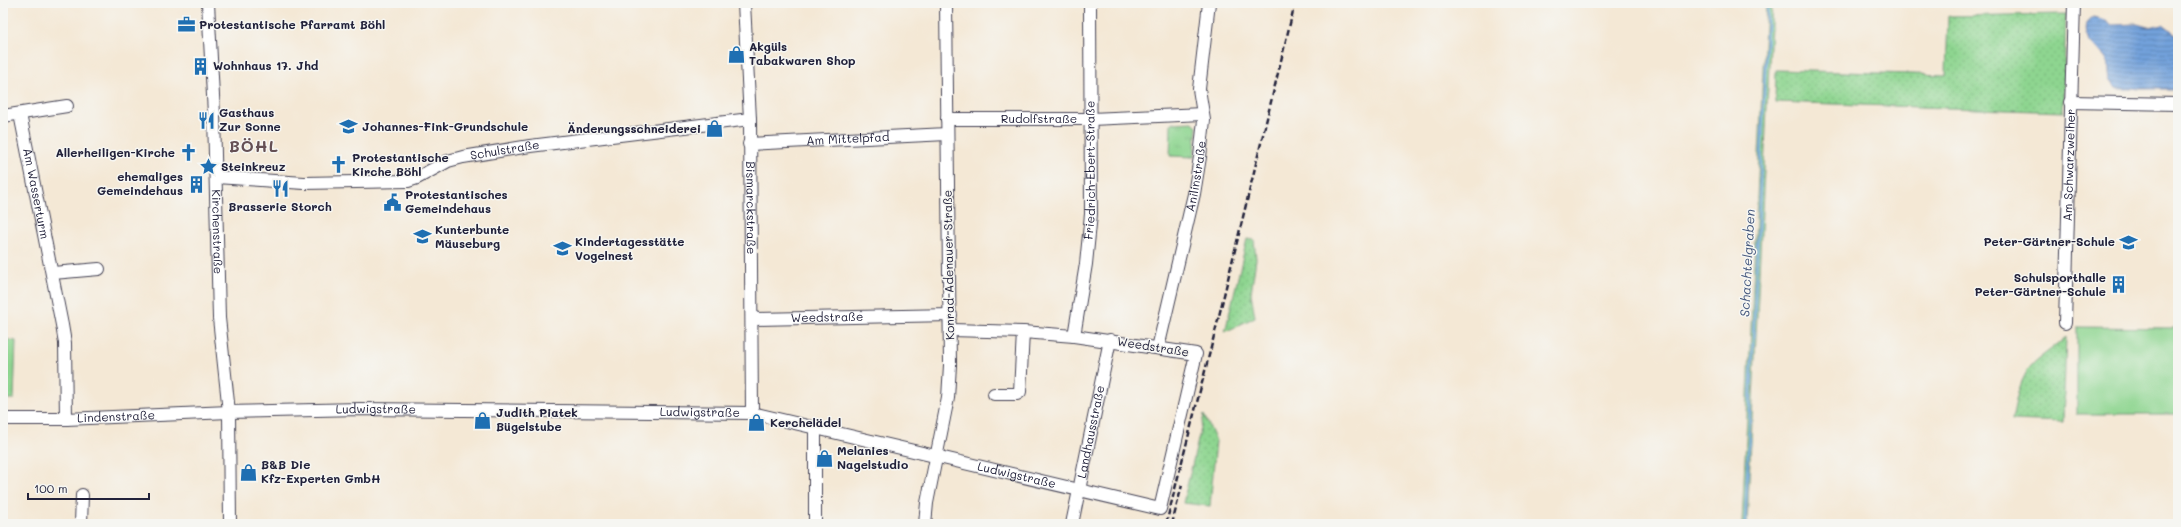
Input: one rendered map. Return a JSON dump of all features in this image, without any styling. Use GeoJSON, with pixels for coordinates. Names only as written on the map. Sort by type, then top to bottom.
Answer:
{"type":"FeatureCollection","features":[{"type":"Feature","properties":{"kind":"street","name":"Kirchenstraße"},"geometry":{"type":"LineString","coordinates":[[208,3],[216,177],[219,318],[229,412],[230,524]]}},
{"type":"Feature","properties":{"kind":"street","name":"Bismarckstraße"},"geometry":{"type":"LineString","coordinates":[[744,3],[750,119],[752,413]]}},
{"type":"Feature","properties":{"kind":"street","name":"Konrad-Adenauer-Straße"},"geometry":{"type":"LineString","coordinates":[[925,524],[948,398],[951,330],[946,3]]}},
{"type":"Feature","properties":{"kind":"street","name":"Friedrich-Ebert-Straße"},"geometry":{"type":"LineString","coordinates":[[1074,336],[1086,264],[1091,214],[1090,3]]}},
{"type":"Feature","properties":{"kind":"street","name":"Anilinstraße"},"geometry":{"type":"LineString","coordinates":[[1158,348],[1194,194],[1204,131],[1199,89],[1209,3]]}},
{"type":"Feature","properties":{"kind":"street","name":"Am Schwarzweiher"},"geometry":{"type":"LineString","coordinates":[[2065,323],[2070,102],[2074,3]]}},
{"type":"Feature","properties":{"kind":"street","name":"Am Schwarzweiher"},"geometry":{"type":"LineString","coordinates":[[2070,102],[2178,104]]}},
{"type":"Feature","properties":{"kind":"street"},"geometry":{"type":"LineString","coordinates":[[3,116],[67,106]]}},
{"type":"Feature","properties":{"kind":"street","name":"Am Wasserturm"},"geometry":{"type":"LineString","coordinates":[[20,114],[53,273],[65,343],[66,419]]}},
{"type":"Feature","properties":{"kind":"street","name":"Rudolfstraße"},"geometry":{"type":"LineString","coordinates":[[947,119],[1090,119],[1203,114]]}},
{"type":"Feature","properties":{"kind":"street","name":"Schulstraße"},"geometry":{"type":"LineString","coordinates":[[216,177],[304,183],[408,181],[417,178],[448,161],[463,157],[530,146],[750,119]]}},
{"type":"Feature","properties":{"kind":"street","name":"Am Mittelpfad"},"geometry":{"type":"LineString","coordinates":[[749,144],[947,134]]}},
{"type":"Feature","properties":{"kind":"street"},"geometry":{"type":"LineString","coordinates":[[53,273],[100,269]]}},
{"type":"Feature","properties":{"kind":"street","name":"Weedstraße"},"geometry":{"type":"LineString","coordinates":[[752,319],[951,315]]}},
{"type":"Feature","properties":{"kind":"street","name":"Weedstraße"},"geometry":{"type":"LineString","coordinates":[[951,330],[1023,332],[1074,336],[1110,340],[1196,354],[1160,509]]}},
{"type":"Feature","properties":{"kind":"street"},"geometry":{"type":"LineString","coordinates":[[994,394],[1017,394],[1020,392],[1023,332]]}},
{"type":"Feature","properties":{"kind":"street","name":"Landhausstraße"},"geometry":{"type":"LineString","coordinates":[[1072,524],[1110,340]]}},
{"type":"Feature","properties":{"kind":"street","name":"Ludwigstraße"},"geometry":{"type":"LineString","coordinates":[[229,412],[360,409],[752,413],[936,458],[1160,509]]}},
{"type":"Feature","properties":{"kind":"street","name":"Lindenstraße"},"geometry":{"type":"LineString","coordinates":[[3,419],[66,419],[229,412]]}},
{"type":"Feature","properties":{"kind":"street"},"geometry":{"type":"LineString","coordinates":[[815,428],[815,524]]}},
{"type":"Feature","properties":{"kind":"street"},"geometry":{"type":"LineString","coordinates":[[81,524],[82,495]]}},
{"type":"Feature","properties":{"kind":"green space"},"geometry":{"type":"Polygon","coordinates":[[[1766,3],[1772,3],[1747,524],[1742,524],[1766,3]]]}},
{"type":"Feature","properties":{"kind":"green space"},"geometry":{"type":"Polygon","coordinates":[[[2066,14],[2063,112],[1775,102],[1776,70],[1946,75],[1948,16],[2066,14]]]}},
{"type":"Feature","properties":{"kind":"green space"},"geometry":{"type":"Polygon","coordinates":[[[1193,122],[1197,127],[1194,157],[1170,156],[1171,123],[1193,122]]]}},
{"type":"Feature","properties":{"kind":"green space"},"geometry":{"type":"Polygon","coordinates":[[[1247,239],[1254,240],[1256,259],[1251,293],[1255,317],[1225,332],[1247,239]]]}},
{"type":"Feature","properties":{"kind":"green space"},"geometry":{"type":"Polygon","coordinates":[[[2077,327],[2178,328],[2178,414],[2077,414],[2077,327]]]}},
{"type":"Feature","properties":{"kind":"green space"},"geometry":{"type":"Polygon","coordinates":[[[2066,337],[2063,422],[2012,420],[2015,404],[2026,372],[2037,360],[2066,337]]]}},
{"type":"Feature","properties":{"kind":"green space"},"geometry":{"type":"Polygon","coordinates":[[[3,339],[16,341],[14,399],[3,399],[3,339]]]}},
{"type":"Feature","properties":{"kind":"green space"},"geometry":{"type":"Polygon","coordinates":[[[1204,415],[1216,441],[1210,506],[1183,503],[1204,415]]]}},
{"type":"Feature","properties":{"kind":"water"},"geometry":{"type":"Polygon","coordinates":[[[2093,17],[2105,20],[2111,25],[2137,24],[2148,27],[2163,24],[2171,30],[2178,39],[2176,89],[2118,89],[2110,79],[2107,60],[2089,39],[2086,33],[2085,28],[2087,22],[2093,17]]]}},
{"type":"Feature","properties":{"kind":"waterway","name":"Schachtelgraben"},"geometry":{"type":"LineString","coordinates":[[1745,524],[1768,3]]}},
{"type":"Feature","properties":{"kind":"railway"},"geometry":{"type":"LineString","coordinates":[[1166,524],[1217,324],[1295,3]]}},
{"type":"Feature","properties":{"kind":"railway"},"geometry":{"type":"LineString","coordinates":[[1172,524],[1182,485]]}},
{"type":"Feature","properties":{"kind":"place","name":"Protestantische Pfarramt Böhl"},"geometry":{"type":"Point","coordinates":[186,25]}},
{"type":"Feature","properties":{"kind":"place","name":"Akgüls Tabakwaren Shop"},"geometry":{"type":"Point","coordinates":[736,54]}},
{"type":"Feature","properties":{"kind":"place","name":"Wohnhaus 17. Jhd"},"geometry":{"type":"Point","coordinates":[200,66]}},
{"type":"Feature","properties":{"kind":"place","name":"Gasthaus Zur Sonne"},"geometry":{"type":"Point","coordinates":[206,120]}},
{"type":"Feature","properties":{"kind":"place","name":"Johannes-Fink-Grundschule"},"geometry":{"type":"Point","coordinates":[349,127]}},
{"type":"Feature","properties":{"kind":"place","name":"Änderungsschneiderei"},"geometry":{"type":"Point","coordinates":[714,129]}},
{"type":"Feature","properties":{"kind":"place","name":"Allerheiligen-Kirche"},"geometry":{"type":"Point","coordinates":[188,153]}},
{"type":"Feature","properties":{"kind":"place","name":"Protestantische Kirche Böhl"},"geometry":{"type":"Point","coordinates":[339,165]}},
{"type":"Feature","properties":{"kind":"place","name":"Steinkreuz"},"geometry":{"type":"Point","coordinates":[208,167]}},
{"type":"Feature","properties":{"kind":"place","name":"ehemaliges Gemeindehaus"},"geometry":{"type":"Point","coordinates":[196,184]}},
{"type":"Feature","properties":{"kind":"place","name":"Brasserie Storch"},"geometry":{"type":"Point","coordinates":[280,188]}},
{"type":"Feature","properties":{"kind":"place","name":"Protestantisches Gemeindehaus"},"geometry":{"type":"Point","coordinates":[392,202]}},
{"type":"Feature","properties":{"kind":"place","name":"Kunterbunte Mäuseburg"},"geometry":{"type":"Point","coordinates":[422,237]}},
{"type":"Feature","properties":{"kind":"place","name":"Peter-Gärtner-Schule"},"geometry":{"type":"Point","coordinates":[2128,242]}},
{"type":"Feature","properties":{"kind":"place","name":"Kindertagesstätte Vogelnest"},"geometry":{"type":"Point","coordinates":[562,249]}},
{"type":"Feature","properties":{"kind":"place","name":"Schulsporthalle Peter-Gärtner-Schule"},"geometry":{"type":"Point","coordinates":[2119,285]}},
{"type":"Feature","properties":{"kind":"place","name":"Judith Piatek Bügelstube"},"geometry":{"type":"Point","coordinates":[483,420]}},
{"type":"Feature","properties":{"kind":"place","name":"Kerchelädel"},"geometry":{"type":"Point","coordinates":[757,423]}},
{"type":"Feature","properties":{"kind":"place","name":"Melanies Nagelstudio"},"geometry":{"type":"Point","coordinates":[824,458]}},
{"type":"Feature","properties":{"kind":"place","name":"B&B Die Kfz-Experten GmbH"},"geometry":{"type":"Point","coordinates":[248,472]}},
{"type":"Feature","properties":{"kind":"district","name":"BÖHL"},"geometry":{"type":"Point","coordinates":[254,146]}}]}
